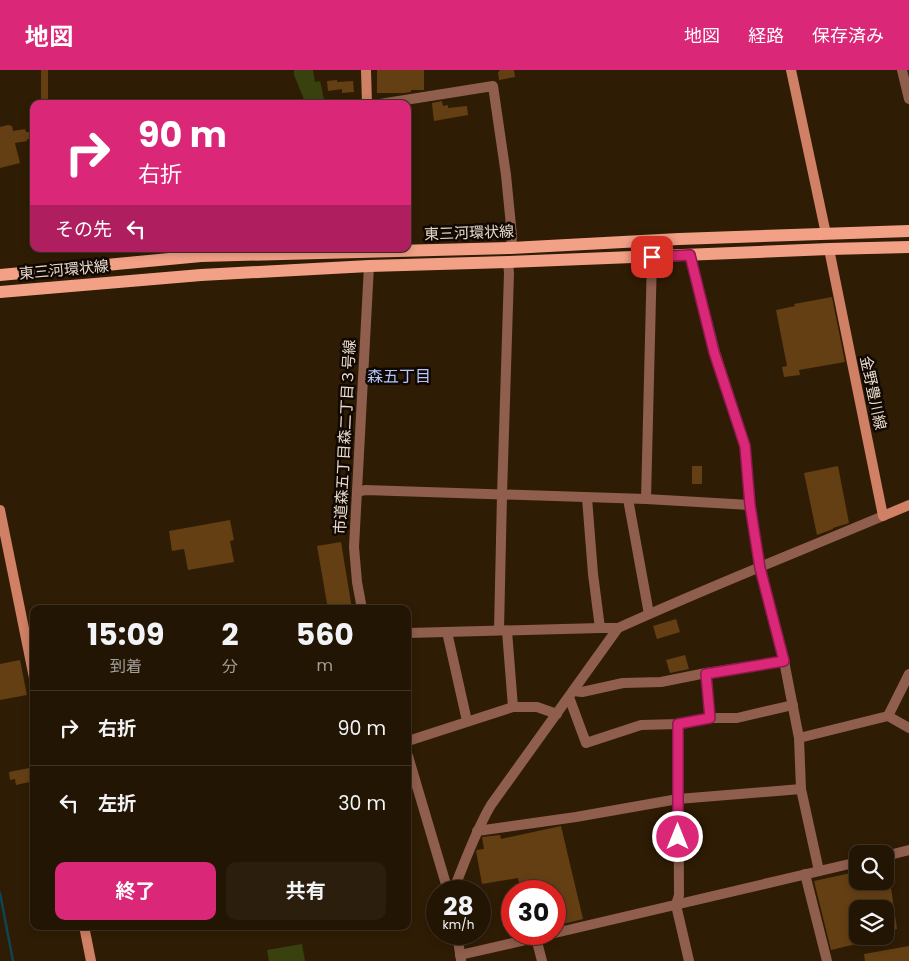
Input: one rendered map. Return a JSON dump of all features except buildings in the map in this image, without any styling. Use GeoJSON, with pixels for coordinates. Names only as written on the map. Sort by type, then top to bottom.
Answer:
{"type":"FeatureCollection","features":[{"type":"Feature","properties":{"kind":"main road"},"geometry":{"type":"LineString","coordinates":[[366,70],[367,100]]}},
{"type":"Feature","properties":{"kind":"main road"},"geometry":{"type":"LineString","coordinates":[[791,70],[826,234]]}},
{"type":"Feature","properties":{"kind":"main road","name":"東三河環状線"},"geometry":{"type":"LineString","coordinates":[[411,249],[511,248],[678,239],[909,232]]}},
{"type":"Feature","properties":{"kind":"main road","name":"東三河環状線"},"geometry":{"type":"LineString","coordinates":[[0,292],[201,275],[369,266],[909,247]]}},
{"type":"Feature","properties":{"kind":"main road","name":"金野豊川線"},"geometry":{"type":"LineString","coordinates":[[829,249],[883,516]]}},
{"type":"Feature","properties":{"kind":"main road","name":"東三河環状線"},"geometry":{"type":"LineString","coordinates":[[0,275],[201,256],[312,252]]}},
{"type":"Feature","properties":{"kind":"main road"},"geometry":{"type":"LineString","coordinates":[[368,252],[369,266]]}},
{"type":"Feature","properties":{"kind":"main road"},"geometry":{"type":"LineString","coordinates":[[883,516],[909,505]]}},
{"type":"Feature","properties":{"kind":"main road"},"geometry":{"type":"LineString","coordinates":[[0,510],[30,658]]}},
{"type":"Feature","properties":{"kind":"main road"},"geometry":{"type":"LineString","coordinates":[[85,930],[92,961]]}},
{"type":"Feature","properties":{"kind":"street"},"geometry":{"type":"LineString","coordinates":[[902,70],[909,100]]}},
{"type":"Feature","properties":{"kind":"street"},"geometry":{"type":"LineString","coordinates":[[405,100],[493,86],[506,175],[512,236],[511,248]]}},
{"type":"Feature","properties":{"kind":"street"},"geometry":{"type":"LineString","coordinates":[[690,255],[714,352],[745,446],[750,505],[760,568],[784,661],[793,705],[799,738],[801,788],[819,871]]}},
{"type":"Feature","properties":{"kind":"street"},"geometry":{"type":"LineString","coordinates":[[646,500],[652,257]]}},
{"type":"Feature","properties":{"kind":"street"},"geometry":{"type":"LineString","coordinates":[[508,262],[509,282],[502,496],[503,631],[514,707]]}},
{"type":"Feature","properties":{"kind":"street","name":"市道森五丁目森二丁目３号線"},"geometry":{"type":"LineString","coordinates":[[361,605],[354,547],[369,266]]}},
{"type":"Feature","properties":{"kind":"street"},"geometry":{"type":"LineString","coordinates":[[358,492],[365,490],[750,505]]}},
{"type":"Feature","properties":{"kind":"street"},"geometry":{"type":"LineString","coordinates":[[587,498],[600,628]]}},
{"type":"Feature","properties":{"kind":"street"},"geometry":{"type":"LineString","coordinates":[[628,499],[649,614]]}},
{"type":"Feature","properties":{"kind":"street"},"geometry":{"type":"LineString","coordinates":[[411,634],[618,628],[883,516]]}},
{"type":"Feature","properties":{"kind":"street"},"geometry":{"type":"LineString","coordinates":[[457,880],[477,831],[491,805],[618,628]]}},
{"type":"Feature","properties":{"kind":"street"},"geometry":{"type":"LineString","coordinates":[[447,632],[467,721]]}},
{"type":"Feature","properties":{"kind":"street"},"geometry":{"type":"LineString","coordinates":[[571,694],[623,683],[661,682],[784,661]]}},
{"type":"Feature","properties":{"kind":"street"},"geometry":{"type":"LineString","coordinates":[[706,674],[710,718]]}},
{"type":"Feature","properties":{"kind":"street"},"geometry":{"type":"LineString","coordinates":[[888,716],[909,674]]}},
{"type":"Feature","properties":{"kind":"street"},"geometry":{"type":"LineString","coordinates":[[571,694],[586,743],[641,725],[678,724],[710,718],[737,718],[793,705]]}},
{"type":"Feature","properties":{"kind":"street"},"geometry":{"type":"LineString","coordinates":[[411,740],[514,707],[537,707],[557,714]]}},
{"type":"Feature","properties":{"kind":"street"},"geometry":{"type":"LineString","coordinates":[[799,738],[888,716],[909,728]]}},
{"type":"Feature","properties":{"kind":"street"},"geometry":{"type":"LineString","coordinates":[[678,724],[678,895],[676,905],[689,961]]}},
{"type":"Feature","properties":{"kind":"street"},"geometry":{"type":"LineString","coordinates":[[411,766],[445,880]]}},
{"type":"Feature","properties":{"kind":"street"},"geometry":{"type":"LineString","coordinates":[[477,831],[576,817],[678,799],[801,788]]}},
{"type":"Feature","properties":{"kind":"street"},"geometry":{"type":"LineString","coordinates":[[894,854],[909,850]]}},
{"type":"Feature","properties":{"kind":"street"},"geometry":{"type":"LineString","coordinates":[[566,930],[849,864]]}},
{"type":"Feature","properties":{"kind":"street"},"geometry":{"type":"LineString","coordinates":[[805,874],[827,961]]}},
{"type":"Feature","properties":{"kind":"street"},"geometry":{"type":"LineString","coordinates":[[459,945],[461,958],[510,945]]}},
{"type":"Feature","properties":{"kind":"street"},"geometry":{"type":"LineString","coordinates":[[538,945],[542,961]]}},
{"type":"Feature","properties":{"kind":"green space"},"geometry":{"type":"Polygon","coordinates":[[[294,70],[313,70],[315,82],[320,81],[324,100],[304,100],[294,75],[294,70]]]}},
{"type":"Feature","properties":{"kind":"green space"},"geometry":{"type":"Polygon","coordinates":[[[302,944],[305,961],[269,961],[267,950],[302,944]]]}},
{"type":"Feature","properties":{"kind":"waterway"},"geometry":{"type":"LineString","coordinates":[[0,893],[13,961]]}},
{"type":"Feature","properties":{"kind":"district","name":"森五丁目"},"geometry":{"type":"Point","coordinates":[399,376]}},
{"type":"Feature","properties":{"kind":"route"},"geometry":{"type":"LineString","coordinates":[[652,257],[690,255],[714,352],[745,446],[750,505],[760,568],[784,661],[706,674],[710,718],[678,724],[678,837]]}}]}
